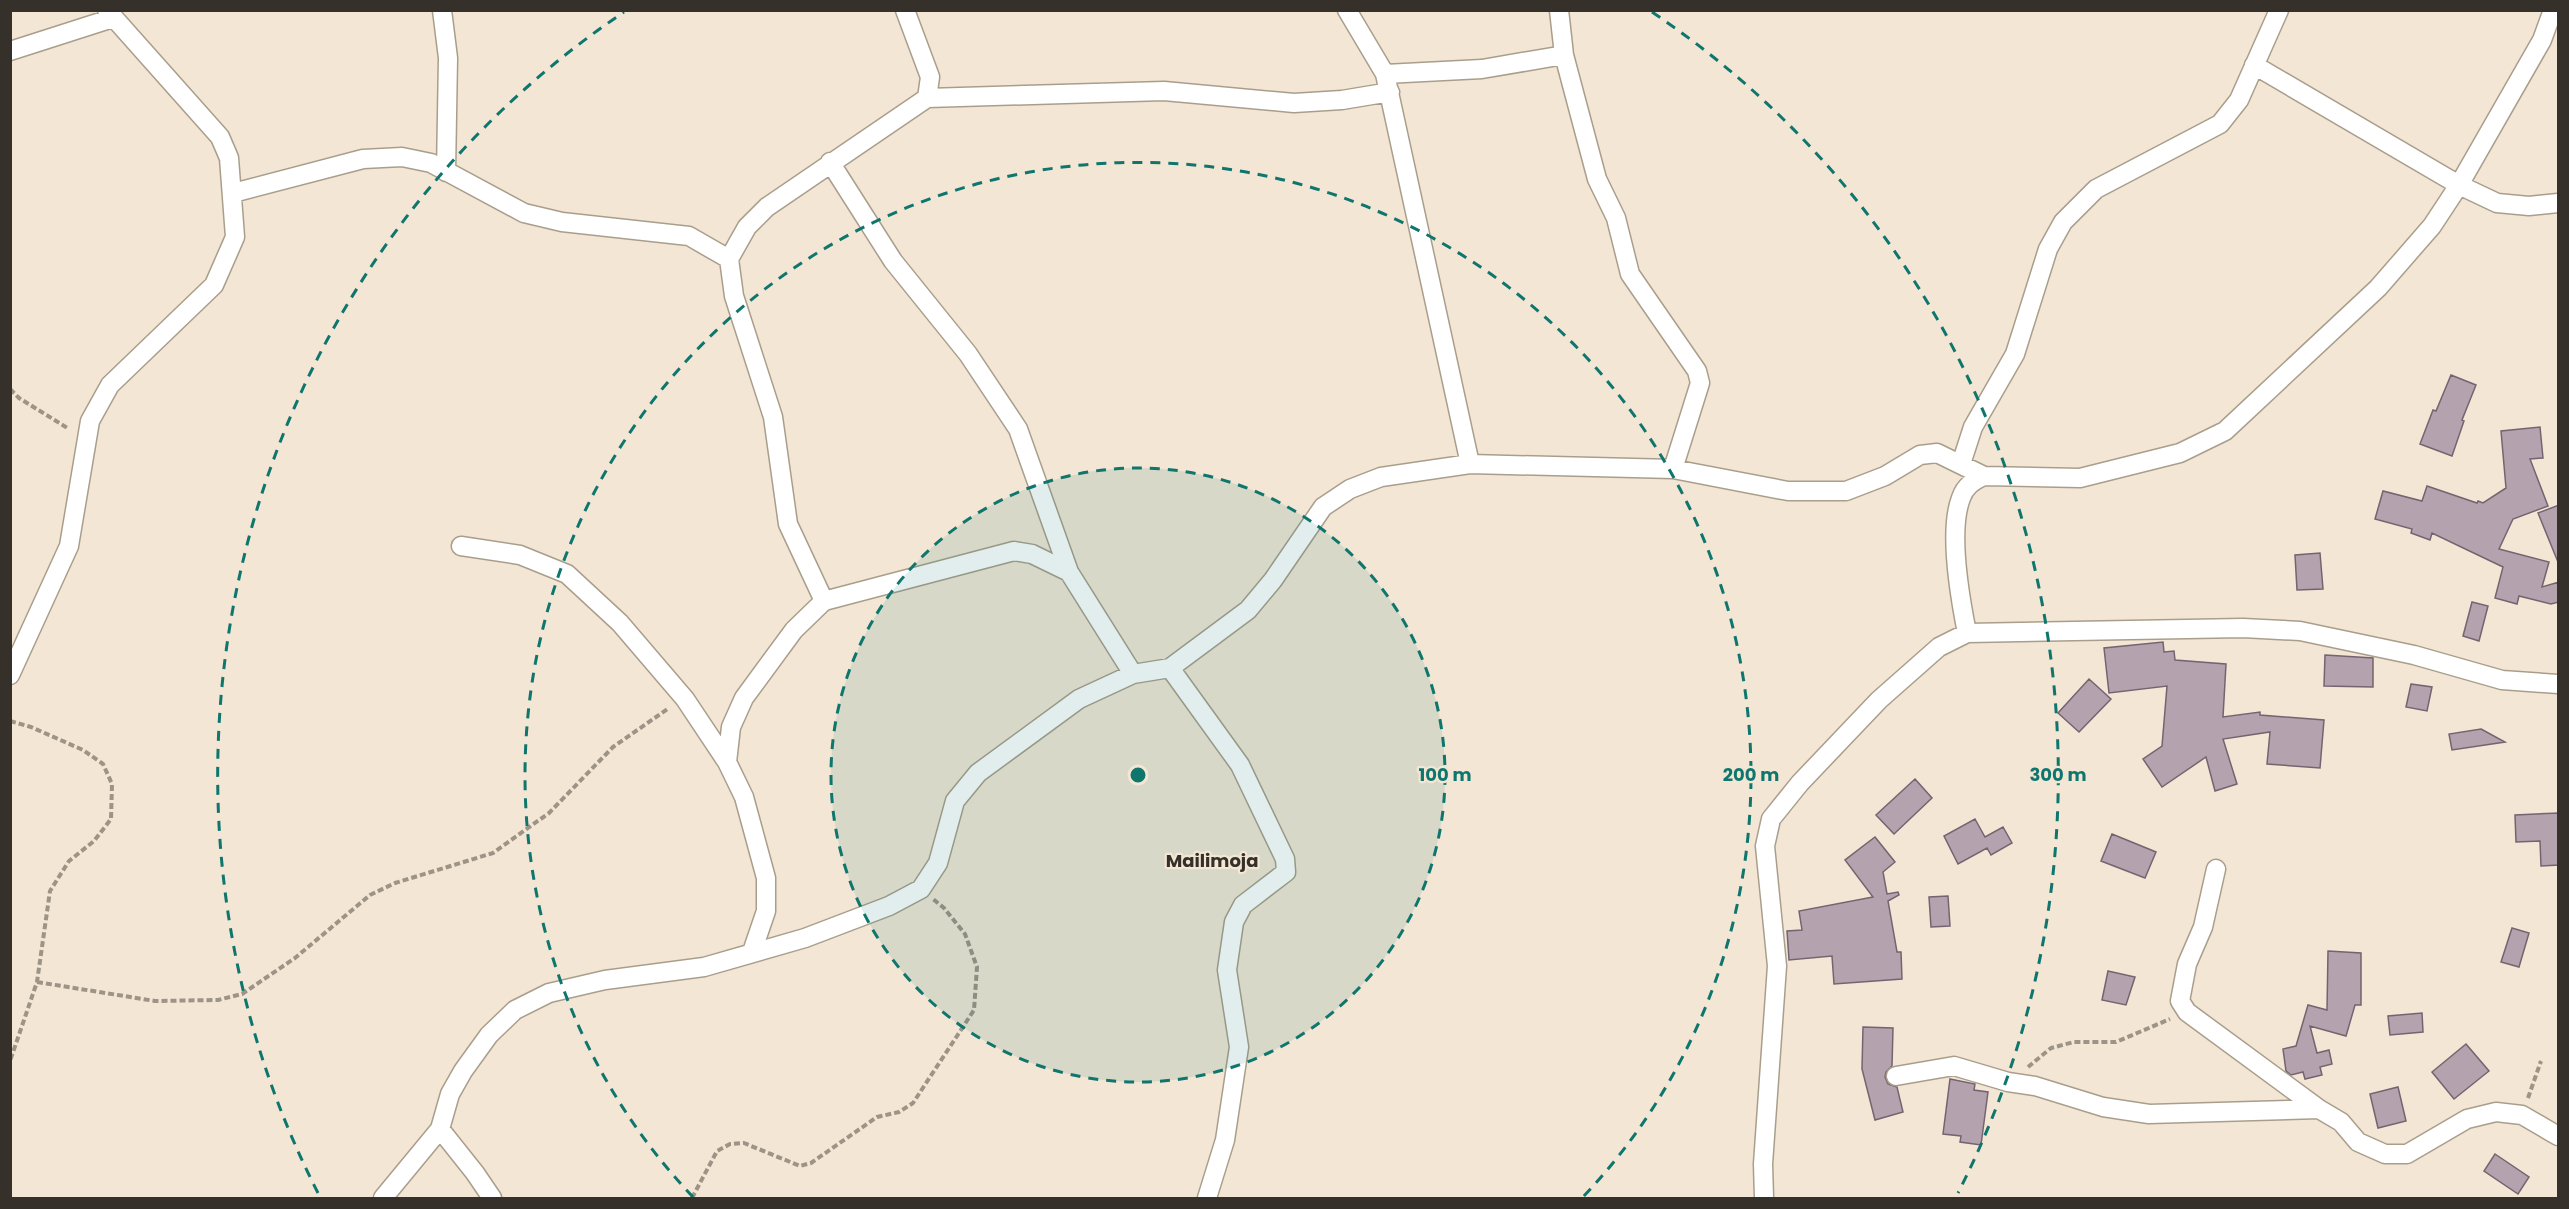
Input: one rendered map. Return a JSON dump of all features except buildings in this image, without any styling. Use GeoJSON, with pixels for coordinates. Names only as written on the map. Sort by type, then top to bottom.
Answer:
{"type":"FeatureCollection","features":[{"type":"Feature","properties":{"kind":"street"},"geometry":{"type":"LineString","coordinates":[[442,10],[448,58],[446,172]]}},
{"type":"Feature","properties":{"kind":"street"},"geometry":{"type":"LineString","coordinates":[[905,10],[930,77],[927,99]]}},
{"type":"Feature","properties":{"kind":"street"},"geometry":{"type":"LineString","coordinates":[[1347,10],[1385,74],[1390,92],[1470,464]]}},
{"type":"Feature","properties":{"kind":"street"},"geometry":{"type":"LineString","coordinates":[[1559,10],[1564,55],[1597,179],[1616,218],[1630,274],[1697,371],[1700,383],[1673,468]]}},
{"type":"Feature","properties":{"kind":"street"},"geometry":{"type":"LineString","coordinates":[[1961,464],[1972,427],[2015,354],[2048,249],[2063,222],[2096,189],[2220,124],[2239,100],[2279,10]]}},
{"type":"Feature","properties":{"kind":"street"},"geometry":{"type":"LineString","coordinates":[[1937,453],[1984,476],[2080,478],[2180,453],[2225,431],[2378,288],[2432,226],[2459,185],[2542,40],[2553,10]]}},
{"type":"Feature","properties":{"kind":"street"},"geometry":{"type":"LineString","coordinates":[[10,51],[110,14],[220,137],[229,158],[235,237],[214,285],[110,385],[90,421],[85,438],[69,546],[10,675]]}},
{"type":"Feature","properties":{"kind":"street"},"geometry":{"type":"LineString","coordinates":[[1385,74],[1482,69],[1564,55]]}},
{"type":"Feature","properties":{"kind":"street"},"geometry":{"type":"LineString","coordinates":[[2254,65],[2459,185],[2497,203],[2529,206],[2559,203]]}},
{"type":"Feature","properties":{"kind":"street"},"geometry":{"type":"LineString","coordinates":[[824,601],[788,524],[773,417],[734,296],[729,259],[747,227],[767,207],[830,162],[927,99],[1164,91],[1294,103],[1341,100],[1390,92]]}},
{"type":"Feature","properties":{"kind":"street"},"geometry":{"type":"LineString","coordinates":[[233,193],[363,159],[402,157],[432,163],[524,213],[562,222],[689,236],[729,259]]}},
{"type":"Feature","properties":{"kind":"street"},"geometry":{"type":"LineString","coordinates":[[830,162],[893,261],[968,354],[1018,429],[1069,572],[1133,674]]}},
{"type":"Feature","properties":{"kind":"street"},"geometry":{"type":"LineString","coordinates":[[383,1198],[440,1129],[450,1094],[463,1071],[489,1035],[515,1010],[549,993],[605,980],[704,967],[816,934],[889,906],[921,889],[938,863],[955,801],[978,772],[1079,699],[1133,674],[1170,668],[1248,610],[1273,580],[1323,507],[1350,489],[1381,477],[1470,464],[1673,468],[1788,491],[1846,490],[1886,476],[1920,455],[1937,453],[1972,427]]}},
{"type":"Feature","properties":{"kind":"street"},"geometry":{"type":"LineString","coordinates":[[1967,633],[1957,582],[1956,516],[1961,496],[1970,483],[1984,476]]}},
{"type":"Feature","properties":{"kind":"street"},"geometry":{"type":"LineString","coordinates":[[461,546],[520,555],[567,573],[620,623],[685,699],[727,762],[744,797],[766,878],[766,911],[752,952]]}},
{"type":"Feature","properties":{"kind":"street"},"geometry":{"type":"LineString","coordinates":[[727,762],[731,727],[744,698],[794,630],[824,601],[1014,551],[1032,554],[1069,572]]}},
{"type":"Feature","properties":{"kind":"street"},"geometry":{"type":"LineString","coordinates":[[1764,1198],[1763,1164],[1777,966],[1765,846],[1771,819],[1800,783],[1879,700],[1939,647],[1967,633],[2243,628],[2300,632],[2414,655],[2502,680],[2559,684]]}},
{"type":"Feature","properties":{"kind":"street"},"geometry":{"type":"LineString","coordinates":[[1170,668],[1240,765],[1285,859],[1286,872],[1243,905],[1234,922],[1227,970],[1239,1047],[1225,1140],[1207,1198]]}},
{"type":"Feature","properties":{"kind":"street"},"geometry":{"type":"LineString","coordinates":[[2216,869],[2203,927],[2187,964],[2180,1001],[2187,1012],[2340,1122],[2358,1142],[2385,1154],[2407,1154],[2468,1119],[2496,1112],[2522,1115],[2559,1136]]}},
{"type":"Feature","properties":{"kind":"street"},"geometry":{"type":"LineString","coordinates":[[1896,1076],[1954,1066],[2008,1082],[2035,1086],[2103,1107],[2149,1114],[2319,1109]]}},
{"type":"Feature","properties":{"kind":"street"},"geometry":{"type":"LineString","coordinates":[[440,1129],[492,1198]]}},
{"type":"Feature","properties":{"kind":"path"},"geometry":{"type":"LineString","coordinates":[[10,389],[19,398],[85,438]]}},
{"type":"Feature","properties":{"kind":"path"},"geometry":{"type":"LineString","coordinates":[[37,982],[154,1001],[218,1000],[242,994],[295,958],[370,895],[395,883],[493,854],[549,813],[613,747],[656,715],[685,699]]}},
{"type":"Feature","properties":{"kind":"path"},"geometry":{"type":"LineString","coordinates":[[10,721],[31,727],[83,750],[103,764],[112,784],[111,819],[94,840],[69,861],[50,891],[37,982],[10,1061]]}},
{"type":"Feature","properties":{"kind":"path"},"geometry":{"type":"LineString","coordinates":[[692,1198],[717,1151],[730,1144],[744,1143],[800,1166],[811,1163],[878,1117],[899,1112],[913,1103],[974,1010],[977,967],[965,934],[944,908],[921,889]]}},
{"type":"Feature","properties":{"kind":"path"},"geometry":{"type":"LineString","coordinates":[[2008,1082],[2051,1048],[2074,1042],[2116,1042],[2187,1012]]}},
{"type":"Feature","properties":{"kind":"path"},"geometry":{"type":"LineString","coordinates":[[2522,1115],[2541,1062]]}},
{"type":"Feature","properties":{"kind":"district","name":"Mailimoja"},"geometry":{"type":"Point","coordinates":[1212,860]}}]}
